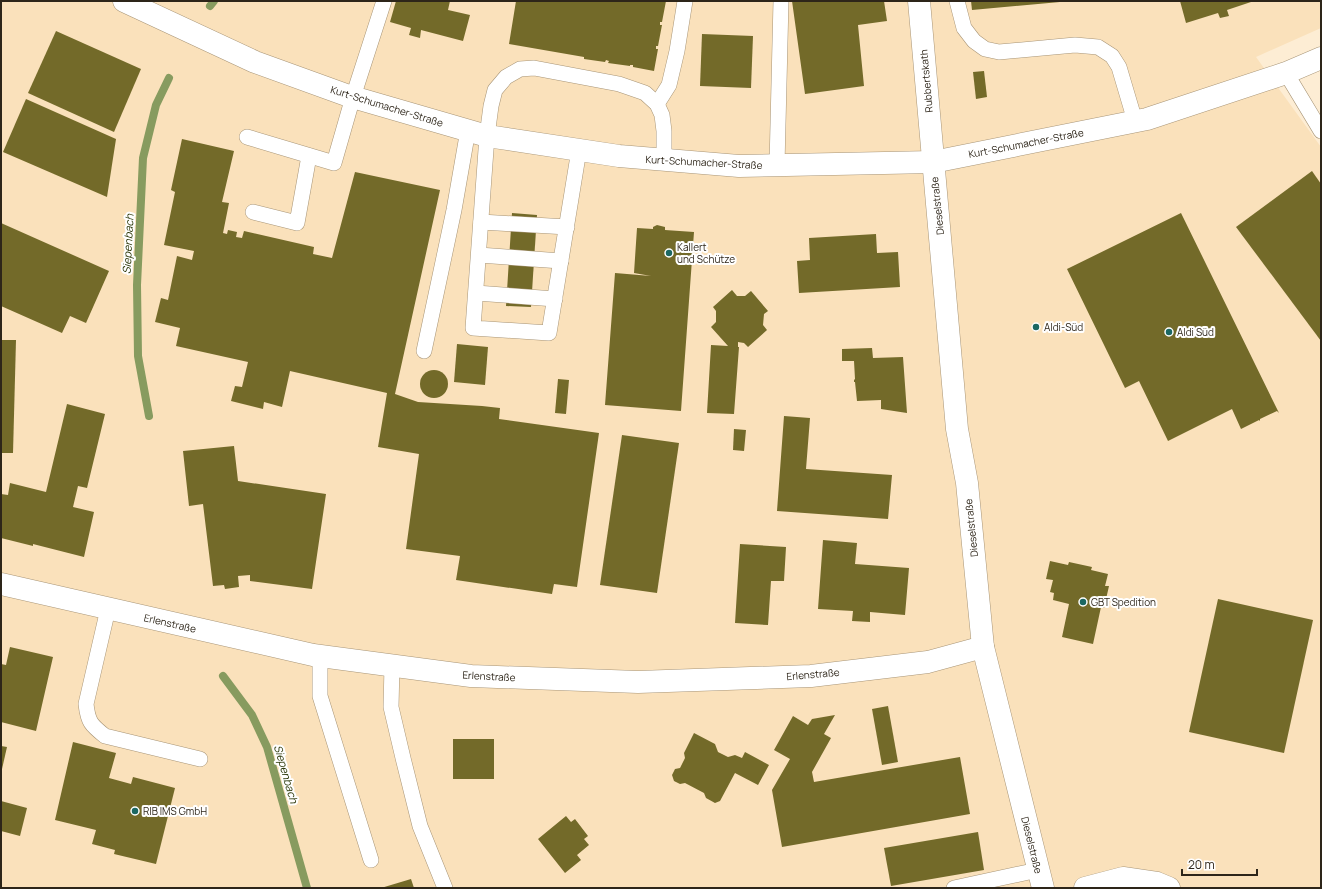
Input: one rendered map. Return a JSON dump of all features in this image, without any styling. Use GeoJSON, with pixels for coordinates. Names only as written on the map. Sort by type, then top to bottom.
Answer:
{"type":"FeatureCollection","features":[{"type":"Feature","properties":{"kind":"street","name":"Kurt-Schumacher-Straße"},"geometry":{"type":"LineString","coordinates":[[124,1],[255,62],[353,97],[478,133],[619,156],[739,166],[933,162],[1147,119],[1286,73],[1321,58]]}},
{"type":"Feature","properties":{"kind":"street","name":"Rubbertskath"},"geometry":{"type":"LineString","coordinates":[[919,1],[933,162]]}},
{"type":"Feature","properties":{"kind":"street","name":"Dieselstraße"},"geometry":{"type":"LineString","coordinates":[[933,162],[957,429],[967,483],[983,647],[1040,879]]}},
{"type":"Feature","properties":{"kind":"street","name":"Erlenstraße"},"geometry":{"type":"LineString","coordinates":[[1,584],[320,656],[471,676],[638,682],[811,676],[928,662],[983,647]]}},
{"type":"Feature","properties":{"kind":"street"},"geometry":{"type":"LineString","coordinates":[[1085,888],[1124,878],[1157,883],[1169,888]]}},
{"type":"Feature","properties":{"kind":"lane"},"geometry":{"type":"LineString","coordinates":[[246,137],[334,163],[353,97],[384,1]]}},
{"type":"Feature","properties":{"kind":"lane"},"geometry":{"type":"LineString","coordinates":[[657,104],[668,85],[677,51],[685,1]]}},
{"type":"Feature","properties":{"kind":"lane"},"geometry":{"type":"LineString","coordinates":[[777,165],[781,1]]}},
{"type":"Feature","properties":{"kind":"lane"},"geometry":{"type":"LineString","coordinates":[[957,1],[964,28],[974,41],[985,49],[999,52],[1074,45],[1098,47],[1112,56],[1119,67],[1135,121]]}},
{"type":"Feature","properties":{"kind":"lane"},"geometry":{"type":"LineString","coordinates":[[424,351],[454,210],[478,133],[491,106],[495,90],[506,77],[520,69],[534,68],[619,84],[645,93],[657,104],[662,115],[664,160]]}},
{"type":"Feature","properties":{"kind":"lane"},"geometry":{"type":"LineString","coordinates":[[1286,73],[1321,130]]}},
{"type":"Feature","properties":{"kind":"lane"},"geometry":{"type":"LineString","coordinates":[[478,133],[481,222],[473,328],[549,333],[580,150]]}},
{"type":"Feature","properties":{"kind":"lane"},"geometry":{"type":"LineString","coordinates":[[253,212],[297,223],[309,156]]}},
{"type":"Feature","properties":{"kind":"lane"},"geometry":{"type":"LineString","coordinates":[[481,222],[567,227]]}},
{"type":"Feature","properties":{"kind":"lane"},"geometry":{"type":"LineString","coordinates":[[478,254],[561,260]]}},
{"type":"Feature","properties":{"kind":"lane"},"geometry":{"type":"LineString","coordinates":[[476,293],[555,299]]}},
{"type":"Feature","properties":{"kind":"lane"},"geometry":{"type":"LineString","coordinates":[[108,609],[86,704],[87,717],[96,729],[105,736],[200,759]]}},
{"type":"Feature","properties":{"kind":"lane"},"geometry":{"type":"LineString","coordinates":[[320,656],[320,696],[371,860]]}},
{"type":"Feature","properties":{"kind":"lane"},"geometry":{"type":"LineString","coordinates":[[392,666],[391,707],[420,826],[444,888]]}},
{"type":"Feature","properties":{"kind":"lane"},"geometry":{"type":"LineString","coordinates":[[954,888],[1040,879]]}},
{"type":"Feature","properties":{"kind":"shaded area"},"geometry":{"type":"Polygon","coordinates":[[[1,1],[1321,1],[1321,28],[1256,57],[1321,147],[1321,888],[1,888],[1,1]]]}},
{"type":"Feature","properties":{"kind":"building"},"geometry":{"type":"Polygon","coordinates":[[[396,1],[450,1],[448,10],[470,15],[463,41],[421,30],[420,38],[409,35],[411,28],[390,22],[396,1]]]}},
{"type":"Feature","properties":{"kind":"building"},"geometry":{"type":"Polygon","coordinates":[[[516,1],[666,1],[662,22],[660,22],[660,25],[662,25],[658,46],[656,46],[656,49],[658,49],[654,71],[633,67],[633,65],[630,66],[608,63],[609,61],[606,60],[605,62],[584,59],[584,57],[509,44],[516,1]]]}},
{"type":"Feature","properties":{"kind":"building"},"geometry":{"type":"Polygon","coordinates":[[[792,1],[884,1],[887,21],[858,25],[864,86],[805,94],[792,1]]]}},
{"type":"Feature","properties":{"kind":"building"},"geometry":{"type":"Polygon","coordinates":[[[971,1],[1060,1],[1060,2],[972,10],[971,1]]]}},
{"type":"Feature","properties":{"kind":"building"},"geometry":{"type":"Polygon","coordinates":[[[1180,1],[1254,1],[1227,10],[1229,16],[1220,18],[1218,13],[1186,23],[1180,1]]]}},
{"type":"Feature","properties":{"kind":"building"},"geometry":{"type":"Polygon","coordinates":[[[56,31],[141,69],[114,132],[28,93],[56,31]]]}},
{"type":"Feature","properties":{"kind":"building"},"geometry":{"type":"Polygon","coordinates":[[[702,34],[753,36],[751,88],[700,86],[702,34]]]}},
{"type":"Feature","properties":{"kind":"building"},"geometry":{"type":"Polygon","coordinates":[[[984,71],[987,97],[976,99],[973,72],[984,71]]]}},
{"type":"Feature","properties":{"kind":"building"},"geometry":{"type":"Polygon","coordinates":[[[26,99],[116,139],[107,197],[3,152],[26,99]]]}},
{"type":"Feature","properties":{"kind":"building"},"geometry":{"type":"Polygon","coordinates":[[[182,139],[234,151],[222,202],[229,203],[223,233],[227,234],[228,230],[237,232],[236,237],[242,238],[244,231],[314,247],[313,254],[332,258],[355,172],[440,190],[395,394],[418,402],[500,408],[499,419],[599,433],[577,587],[554,584],[552,594],[456,580],[460,556],[406,549],[419,454],[378,447],[387,393],[290,371],[282,407],[264,402],[263,409],[231,401],[235,386],[242,387],[248,362],[176,346],[180,328],[155,322],[161,298],[168,300],[177,256],[192,260],[194,251],[164,245],[175,192],[171,190],[182,139]]]}},
{"type":"Feature","properties":{"kind":"building"},"geometry":{"type":"Polygon","coordinates":[[[1312,171],[1321,184],[1321,341],[1236,227],[1312,171]]]}},
{"type":"Feature","properties":{"kind":"building"},"geometry":{"type":"Polygon","coordinates":[[[512,213],[537,215],[531,307],[506,306],[512,213]]]}},
{"type":"Feature","properties":{"kind":"building","name":"Aldi Süd"},"geometry":{"type":"Polygon","coordinates":[[[1181,213],[1279,413],[1277,411],[1260,419],[1260,421],[1259,420],[1241,429],[1232,409],[1168,441],[1139,381],[1125,388],[1067,269],[1181,213]]]}},
{"type":"Feature","properties":{"kind":"building"},"geometry":{"type":"Polygon","coordinates":[[[1,223],[109,271],[86,323],[70,316],[62,333],[1,306],[1,223]]]}},
{"type":"Feature","properties":{"kind":"building"},"geometry":{"type":"Polygon","coordinates":[[[657,225],[665,227],[665,230],[694,232],[681,411],[605,405],[615,273],[651,276],[634,273],[637,228],[653,229],[653,227],[657,225]]]}},
{"type":"Feature","properties":{"kind":"building"},"geometry":{"type":"Polygon","coordinates":[[[876,234],[877,253],[898,252],[900,287],[799,293],[797,261],[810,260],[809,238],[876,234]]]}},
{"type":"Feature","properties":{"kind":"building"},"geometry":{"type":"Polygon","coordinates":[[[732,290],[737,296],[745,296],[751,291],[768,311],[764,314],[763,325],[767,330],[748,347],[744,343],[738,342],[739,347],[734,414],[707,413],[711,345],[728,346],[711,327],[716,322],[716,311],[713,307],[732,290]]]}},
{"type":"Feature","properties":{"kind":"building"},"geometry":{"type":"Polygon","coordinates":[[[1,340],[16,340],[13,453],[1,453],[1,340]]]}},
{"type":"Feature","properties":{"kind":"building"},"geometry":{"type":"Polygon","coordinates":[[[457,344],[488,347],[485,385],[454,382],[457,344]]]}},
{"type":"Feature","properties":{"kind":"building"},"geometry":{"type":"Polygon","coordinates":[[[872,348],[873,358],[903,357],[907,413],[881,409],[881,400],[857,401],[854,382],[854,361],[842,361],[842,349],[872,348]]]}},
{"type":"Feature","properties":{"kind":"building"},"geometry":{"type":"Polygon","coordinates":[[[434,370],[444,374],[448,384],[444,394],[434,398],[424,394],[420,384],[424,374],[434,370]]]}},
{"type":"Feature","properties":{"kind":"building"},"geometry":{"type":"Polygon","coordinates":[[[558,379],[569,380],[566,414],[555,413],[558,379]]]}},
{"type":"Feature","properties":{"kind":"building"},"geometry":{"type":"Polygon","coordinates":[[[67,404],[105,414],[87,488],[78,486],[73,507],[94,512],[84,557],[33,544],[33,546],[1,538],[1,494],[8,495],[10,483],[46,492],[67,404]]]}},
{"type":"Feature","properties":{"kind":"building"},"geometry":{"type":"Polygon","coordinates":[[[784,416],[810,418],[806,469],[892,475],[888,519],[777,511],[784,416]]]}},
{"type":"Feature","properties":{"kind":"building"},"geometry":{"type":"Polygon","coordinates":[[[734,429],[746,430],[744,451],[733,450],[734,429]]]}},
{"type":"Feature","properties":{"kind":"building"},"geometry":{"type":"Polygon","coordinates":[[[622,435],[679,443],[657,593],[600,585],[622,435]]]}},
{"type":"Feature","properties":{"kind":"building"},"geometry":{"type":"Polygon","coordinates":[[[234,446],[238,481],[326,494],[312,589],[250,581],[250,575],[238,576],[239,587],[225,589],[224,585],[213,586],[203,504],[189,506],[183,451],[234,446]]]}},
{"type":"Feature","properties":{"kind":"building"},"geometry":{"type":"Polygon","coordinates":[[[823,540],[857,543],[855,564],[909,568],[905,615],[870,612],[870,622],[852,621],[853,611],[818,609],[823,540]]]}},
{"type":"Feature","properties":{"kind":"building"},"geometry":{"type":"Polygon","coordinates":[[[740,544],[786,547],[784,581],[771,581],[768,625],[735,623],[740,544]]]}},
{"type":"Feature","properties":{"kind":"building","name":"GBT Spedition"},"geometry":{"type":"Polygon","coordinates":[[[1050,561],[1068,565],[1069,562],[1092,567],[1091,570],[1108,574],[1105,586],[1109,586],[1104,608],[1101,607],[1093,644],[1062,637],[1069,604],[1053,600],[1054,593],[1050,592],[1053,580],[1046,579],[1050,561]]]}},
{"type":"Feature","properties":{"kind":"building"},"geometry":{"type":"Polygon","coordinates":[[[1218,599],[1313,620],[1284,753],[1189,732],[1218,599]]]}},
{"type":"Feature","properties":{"kind":"building"},"geometry":{"type":"Polygon","coordinates":[[[10,647],[53,657],[36,731],[1,722],[1,664],[6,665],[10,647]]]}},
{"type":"Feature","properties":{"kind":"building"},"geometry":{"type":"Polygon","coordinates":[[[888,706],[898,762],[882,765],[872,709],[888,706]]]}},
{"type":"Feature","properties":{"kind":"building"},"geometry":{"type":"Polygon","coordinates":[[[835,715],[824,734],[831,738],[812,772],[814,782],[960,757],[970,814],[782,847],[772,790],[790,759],[774,750],[793,716],[808,725],[812,719],[835,715]]]}},
{"type":"Feature","properties":{"kind":"building"},"geometry":{"type":"Polygon","coordinates":[[[694,733],[715,744],[718,752],[728,757],[735,755],[742,758],[745,752],[769,765],[758,785],[735,773],[720,801],[715,803],[706,798],[704,793],[685,783],[680,784],[674,781],[672,775],[675,769],[680,768],[685,758],[684,753],[694,733]]]}},
{"type":"Feature","properties":{"kind":"building"},"geometry":{"type":"Polygon","coordinates":[[[453,739],[494,739],[494,779],[453,779],[453,739]]]}},
{"type":"Feature","properties":{"kind":"building"},"geometry":{"type":"Polygon","coordinates":[[[73,742],[116,753],[109,778],[131,784],[133,777],[175,788],[156,864],[114,854],[115,850],[92,844],[96,830],[55,820],[73,742]]]}},
{"type":"Feature","properties":{"kind":"building"},"geometry":{"type":"Polygon","coordinates":[[[1,746],[7,747],[2,769],[1,769],[1,746]]]}},
{"type":"Feature","properties":{"kind":"building"},"geometry":{"type":"Polygon","coordinates":[[[1,801],[27,808],[20,836],[1,831],[1,801]]]}},
{"type":"Feature","properties":{"kind":"building"},"geometry":{"type":"Polygon","coordinates":[[[566,816],[571,822],[575,819],[588,836],[584,839],[589,845],[577,855],[581,860],[565,873],[538,839],[566,816]]]}},
{"type":"Feature","properties":{"kind":"building"},"geometry":{"type":"Polygon","coordinates":[[[978,832],[984,870],[891,886],[884,848],[978,832]]]}},
{"type":"Feature","properties":{"kind":"building"},"geometry":{"type":"Polygon","coordinates":[[[411,879],[414,888],[381,888],[411,879]]]}},
{"type":"Feature","properties":{"kind":"waterway","name":"Siepenbach"},"geometry":{"type":"LineString","coordinates":[[210,6],[214,1]]}},
{"type":"Feature","properties":{"kind":"waterway","name":"Siepenbach"},"geometry":{"type":"LineString","coordinates":[[149,416],[138,356],[137,285],[143,158],[156,105],[169,78]]}},
{"type":"Feature","properties":{"kind":"waterway","name":"Siepenbach"},"geometry":{"type":"LineString","coordinates":[[223,676],[252,715],[267,747],[307,888]]}},
{"type":"Feature","properties":{"kind":"place","name":"Kallert und Schütze"},"geometry":{"type":"Point","coordinates":[669,253]}},
{"type":"Feature","properties":{"kind":"place","name":"Aldi-Süd"},"geometry":{"type":"Point","coordinates":[1036,327]}},
{"type":"Feature","properties":{"kind":"place","name":"Aldi Süd"},"geometry":{"type":"Point","coordinates":[1169,332]}},
{"type":"Feature","properties":{"kind":"place","name":"GBT Spedition"},"geometry":{"type":"Point","coordinates":[1083,602]}},
{"type":"Feature","properties":{"kind":"place","name":"RIB IMS GmbH"},"geometry":{"type":"Point","coordinates":[135,811]}}]}
